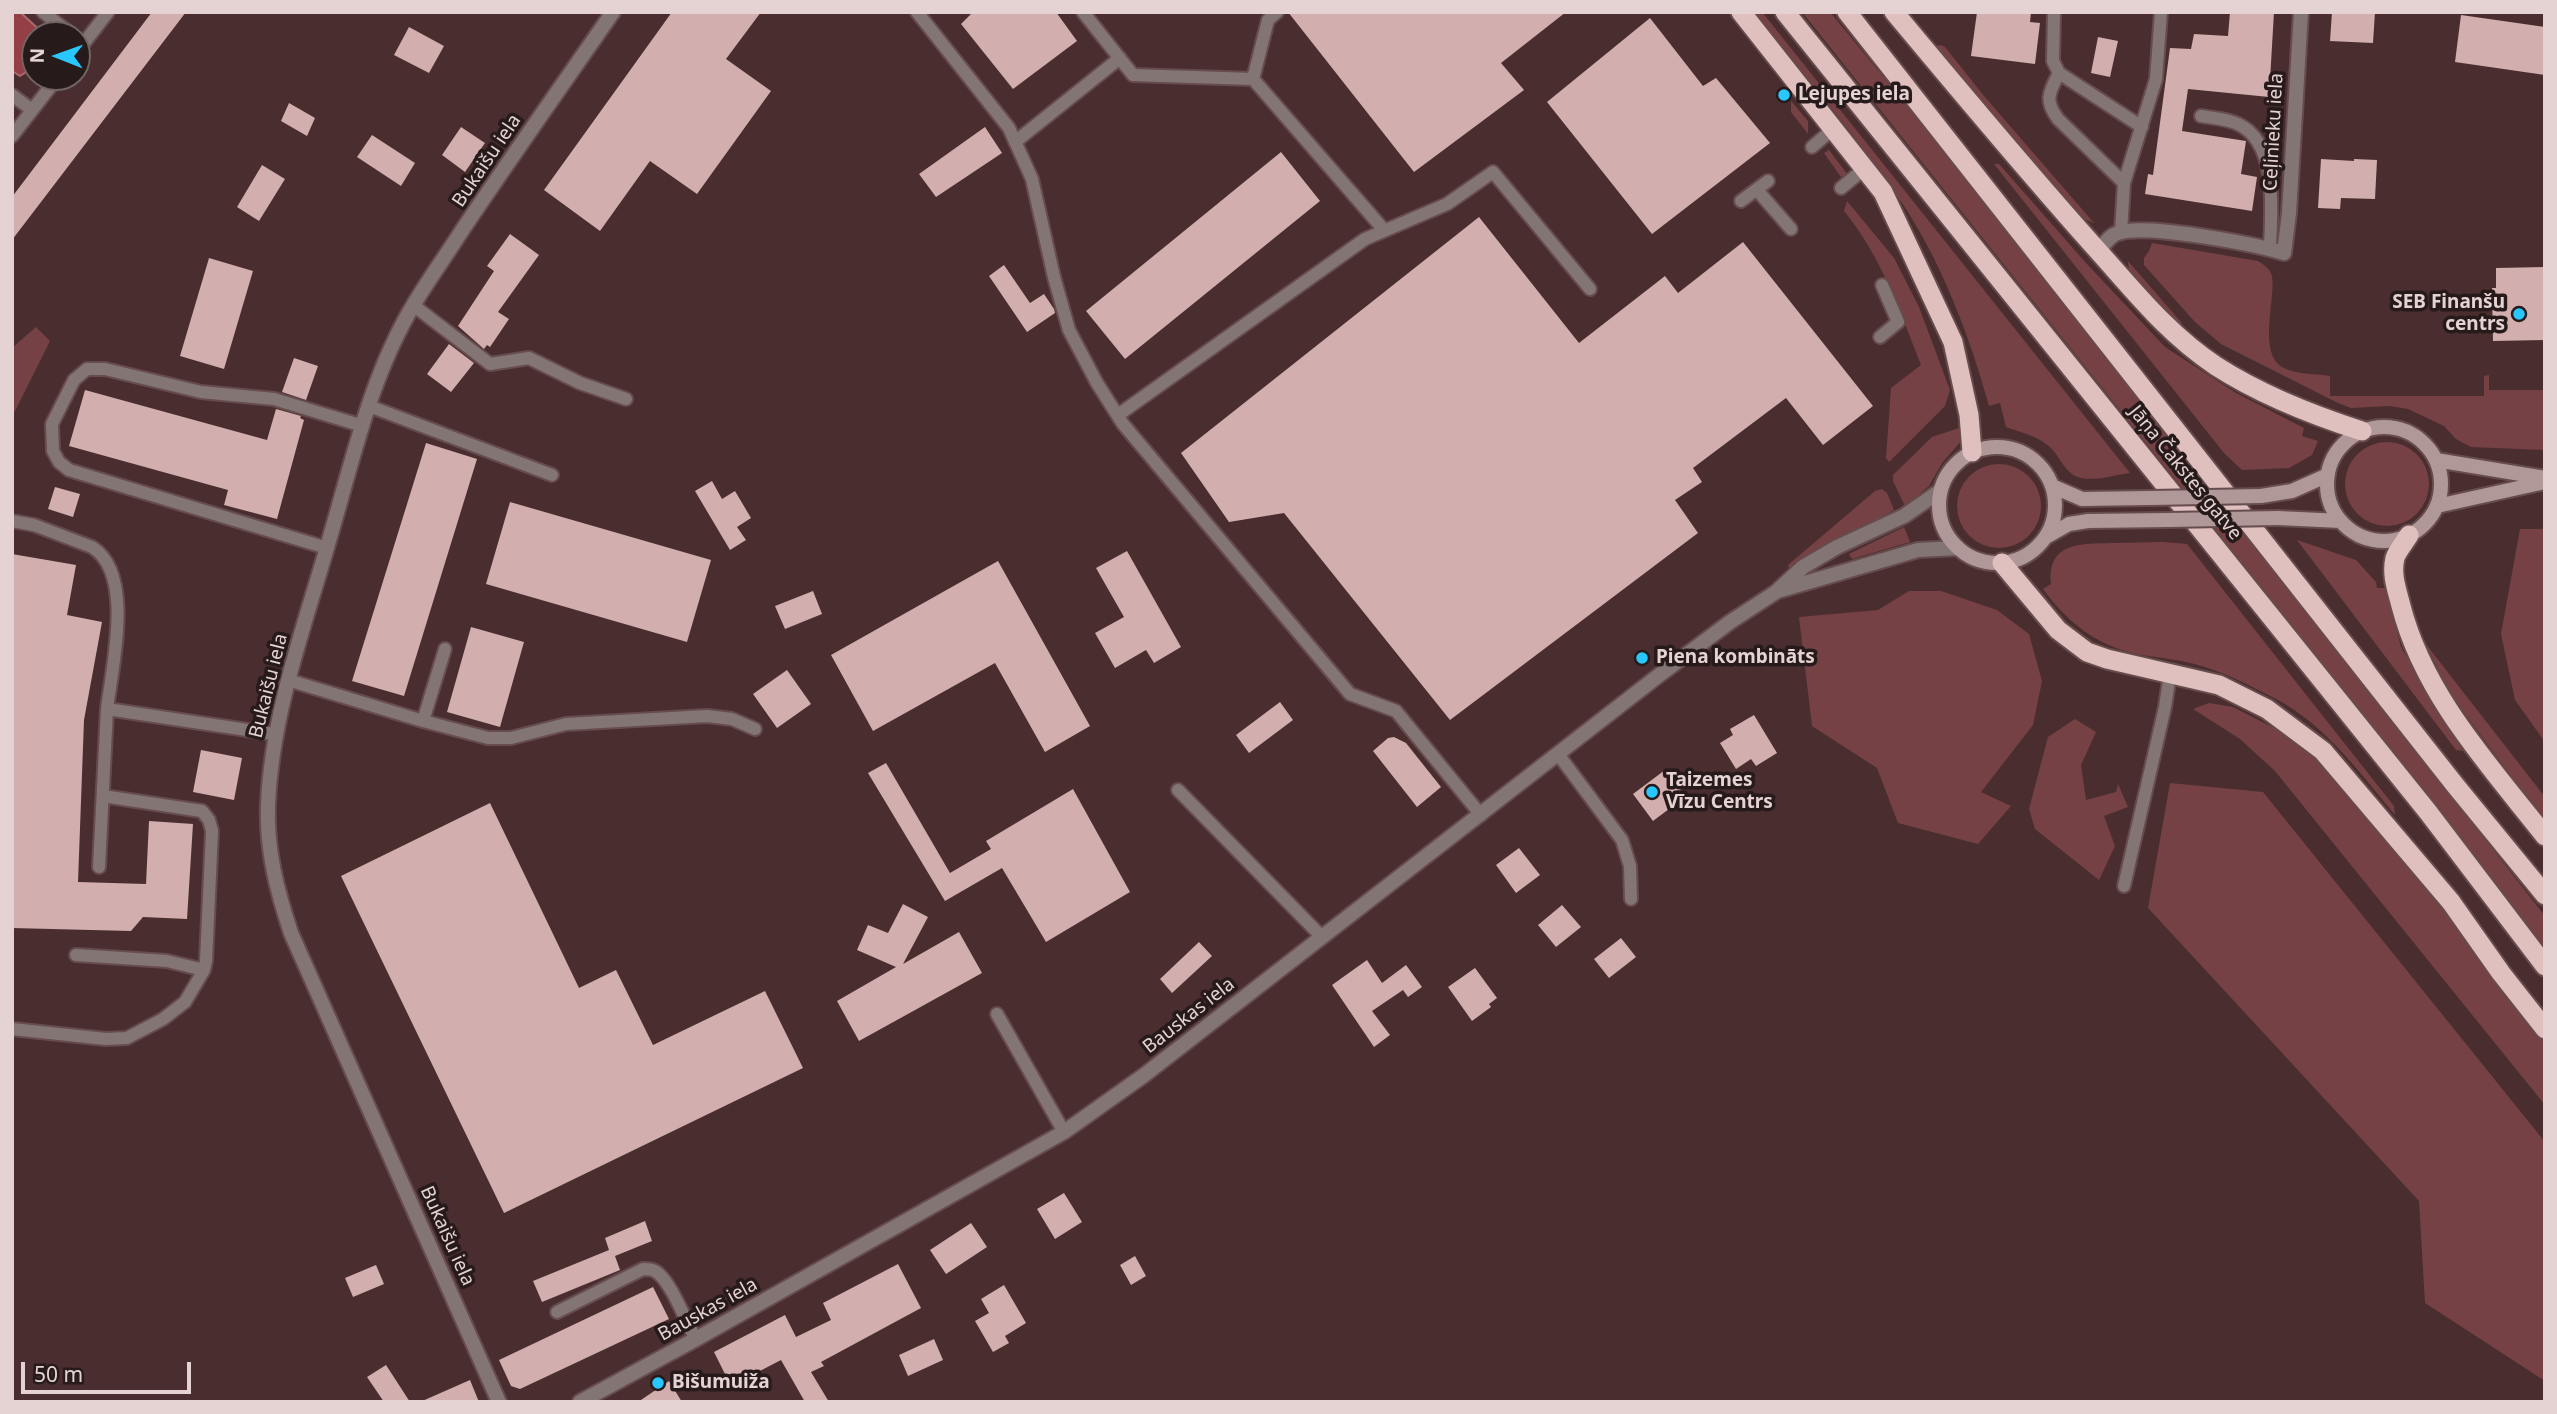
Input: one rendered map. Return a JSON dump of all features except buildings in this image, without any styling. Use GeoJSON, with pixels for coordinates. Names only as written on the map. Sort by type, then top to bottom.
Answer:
{"type":"FeatureCollection","features":[{"type":"Feature","properties":{"kind":"highway"},"geometry":{"type":"LineString","coordinates":[[1741,12],[1883,192],[1946,324],[1961,372],[1972,452]]}},
{"type":"Feature","properties":{"kind":"highway","name":"Jāņa Čakstes gatve"},"geometry":{"type":"LineString","coordinates":[[1785,12],[2419,801],[2545,966]]}},
{"type":"Feature","properties":{"kind":"highway","name":"Jāņa Čakstes gatve"},"geometry":{"type":"LineString","coordinates":[[1847,12],[2545,895]]}},
{"type":"Feature","properties":{"kind":"highway"},"geometry":{"type":"LineString","coordinates":[[1894,12],[2023,167],[2132,292],[2174,334],[2216,366],[2255,387],[2319,417],[2362,431]]}},
{"type":"Feature","properties":{"kind":"highway"},"geometry":{"type":"LineString","coordinates":[[2409,535],[2396,557],[2394,582],[2412,642],[2433,685],[2469,738],[2545,836]]}},
{"type":"Feature","properties":{"kind":"highway"},"geometry":{"type":"LineString","coordinates":[[2002,564],[2058,630],[2087,652],[2219,685],[2267,709],[2323,751],[2451,902],[2545,1029]]}},
{"type":"Feature","properties":{"kind":"main road"},"geometry":{"type":"LineString","coordinates":[[2387,426],[2399,428],[2421,440],[2437,460],[2441,491],[2437,506],[2420,528],[2409,535],[2395,540],[2366,538],[2341,521],[2330,499],[2328,475],[2334,456],[2346,441],[2362,431],[2387,426]]}},
{"type":"Feature","properties":{"kind":"main road"},"geometry":{"type":"LineString","coordinates":[[2046,537],[2053,521],[2055,504],[2052,486],[2037,463],[2013,449],[1986,448],[1972,452],[1958,461],[1947,475],[1940,491],[1938,506],[1947,536],[1957,548],[1970,557],[1986,563],[2002,564],[2019,559],[2034,550],[2046,537],[2069,524],[2088,521],[2278,518],[2341,521]]}},
{"type":"Feature","properties":{"kind":"main road"},"geometry":{"type":"LineString","coordinates":[[2437,460],[2545,480]]}},
{"type":"Feature","properties":{"kind":"main road"},"geometry":{"type":"LineString","coordinates":[[2052,486],[2082,499],[2261,496],[2292,491],[2328,475]]}},
{"type":"Feature","properties":{"kind":"main road"},"geometry":{"type":"LineString","coordinates":[[2437,506],[2545,480]]}},
{"type":"Feature","properties":{"kind":"street","name":"Bukaišu iela"},"geometry":{"type":"LineString","coordinates":[[499,1402],[291,933],[277,891],[269,852],[267,805],[274,734],[369,406],[391,348],[413,305],[504,167],[613,12]]}},
{"type":"Feature","properties":{"kind":"street","name":"Ceļinieku iela"},"geometry":{"type":"LineString","coordinates":[[2277,251],[2289,213],[2301,12]]}},
{"type":"Feature","properties":{"kind":"street"},"geometry":{"type":"LineString","coordinates":[[2098,251],[2113,235],[2120,232],[2163,231],[2277,251]]}},
{"type":"Feature","properties":{"kind":"street"},"geometry":{"type":"LineString","coordinates":[[1776,592],[1803,567],[1837,547],[1904,516],[1940,491]]}},
{"type":"Feature","properties":{"kind":"street"},"geometry":{"type":"LineString","coordinates":[[1776,592],[1918,550],[1957,548]]}},
{"type":"Feature","properties":{"kind":"street","name":"Bauskas iela"},"geometry":{"type":"LineString","coordinates":[[580,1402],[1063,1132],[1143,1076],[1720,629],[1776,592]]}},
{"type":"Feature","properties":{"kind":"lane"},"geometry":{"type":"LineString","coordinates":[[91,31],[108,12]]}},
{"type":"Feature","properties":{"kind":"lane"},"geometry":{"type":"LineString","coordinates":[[917,12],[1009,128],[1032,179],[1069,330],[1118,415],[1350,694],[1396,710],[1481,815]]}},
{"type":"Feature","properties":{"kind":"lane"},"geometry":{"type":"LineString","coordinates":[[1083,12],[1133,75],[1253,79],[1384,230]]}},
{"type":"Feature","properties":{"kind":"lane"},"geometry":{"type":"LineString","coordinates":[[1253,79],[1268,20],[1277,12]]}},
{"type":"Feature","properties":{"kind":"lane"},"geometry":{"type":"LineString","coordinates":[[2054,12],[2053,61],[2059,73],[2142,127]]}},
{"type":"Feature","properties":{"kind":"lane"},"geometry":{"type":"LineString","coordinates":[[2120,232],[2124,183],[2156,79],[2161,12]]}},
{"type":"Feature","properties":{"kind":"lane"},"geometry":{"type":"LineString","coordinates":[[1015,142],[1120,58]]}},
{"type":"Feature","properties":{"kind":"lane"},"geometry":{"type":"LineString","coordinates":[[2059,73],[2049,92],[2050,108],[2057,119],[2124,183]]}},
{"type":"Feature","properties":{"kind":"lane"},"geometry":{"type":"LineString","coordinates":[[12,136],[47,91]]}},
{"type":"Feature","properties":{"kind":"lane"},"geometry":{"type":"LineString","coordinates":[[12,95],[32,110]]}},
{"type":"Feature","properties":{"kind":"lane"},"geometry":{"type":"LineString","coordinates":[[2201,116],[2238,123],[2254,136],[2263,150],[2270,177],[2277,251]]}},
{"type":"Feature","properties":{"kind":"lane"},"geometry":{"type":"LineString","coordinates":[[1812,147],[1833,129]]}},
{"type":"Feature","properties":{"kind":"lane"},"geometry":{"type":"LineString","coordinates":[[1842,188],[1864,169]]}},
{"type":"Feature","properties":{"kind":"lane"},"geometry":{"type":"LineString","coordinates":[[1118,415],[1365,239],[1447,204],[1493,172],[1590,289]]}},
{"type":"Feature","properties":{"kind":"lane"},"geometry":{"type":"LineString","coordinates":[[1741,201],[1768,181]]}},
{"type":"Feature","properties":{"kind":"lane"},"geometry":{"type":"LineString","coordinates":[[1757,190],[1791,229]]}},
{"type":"Feature","properties":{"kind":"lane"},"geometry":{"type":"LineString","coordinates":[[1880,337],[1898,322],[1882,285]]}},
{"type":"Feature","properties":{"kind":"lane"},"geometry":{"type":"LineString","coordinates":[[413,305],[490,364],[529,358],[580,383],[626,399]]}},
{"type":"Feature","properties":{"kind":"lane"},"geometry":{"type":"LineString","coordinates":[[327,548],[69,470],[58,462],[53,451],[52,425],[74,380],[87,369],[105,369],[201,391],[274,399],[363,426]]}},
{"type":"Feature","properties":{"kind":"lane"},"geometry":{"type":"LineString","coordinates":[[369,406],[552,475]]}},
{"type":"Feature","properties":{"kind":"lane"},"geometry":{"type":"LineString","coordinates":[[12,521],[34,525],[92,547],[99,551],[111,568],[117,592],[117,626],[107,709],[99,867]]}},
{"type":"Feature","properties":{"kind":"lane"},"geometry":{"type":"LineString","coordinates":[[423,721],[445,649]]}},
{"type":"Feature","properties":{"kind":"lane"},"geometry":{"type":"LineString","coordinates":[[2124,886],[2165,707],[2170,674]]}},
{"type":"Feature","properties":{"kind":"lane"},"geometry":{"type":"LineString","coordinates":[[289,680],[488,738],[512,738],[566,724],[707,716],[732,719],[755,729]]}},
{"type":"Feature","properties":{"kind":"lane"},"geometry":{"type":"LineString","coordinates":[[107,709],[274,734]]}},
{"type":"Feature","properties":{"kind":"lane"},"geometry":{"type":"LineString","coordinates":[[1559,754],[1622,840],[1630,866],[1631,899]]}},
{"type":"Feature","properties":{"kind":"lane"},"geometry":{"type":"LineString","coordinates":[[1178,790],[1322,937]]}},
{"type":"Feature","properties":{"kind":"lane"},"geometry":{"type":"LineString","coordinates":[[12,1030],[106,1040],[127,1038],[163,1019],[185,1002],[204,970],[212,831],[209,820],[202,811],[103,796]]}},
{"type":"Feature","properties":{"kind":"lane"},"geometry":{"type":"LineString","coordinates":[[76,956],[167,961],[204,970]]}},
{"type":"Feature","properties":{"kind":"lane"},"geometry":{"type":"LineString","coordinates":[[997,1014],[1063,1132]]}},
{"type":"Feature","properties":{"kind":"lane"},"geometry":{"type":"LineString","coordinates":[[556,1312],[643,1269],[652,1269],[668,1287],[696,1339]]}},
{"type":"Feature","properties":{"kind":"shaded area"},"geometry":{"type":"Polygon","coordinates":[[[12,12],[20,12],[30,21],[21,21],[21,75],[12,71],[12,12]]]}},
{"type":"Feature","properties":{"kind":"shaded area"},"geometry":{"type":"Polygon","coordinates":[[[1754,12],[1762,12],[2130,473],[2093,479],[2075,476],[2042,441],[2006,427],[2000,403],[1989,406],[1954,303],[1918,229],[1869,156],[1754,12]]]}},
{"type":"Feature","properties":{"kind":"shaded area"},"geometry":{"type":"Polygon","coordinates":[[[1802,12],[1830,12],[2170,437],[2545,916],[2545,951],[2231,549],[1802,12]]]}},
{"type":"Feature","properties":{"kind":"shaded area"},"geometry":{"type":"Polygon","coordinates":[[[1941,45],[2094,223],[2079,217],[1967,86],[1936,46],[1941,45]]]}},
{"type":"Feature","properties":{"kind":"shaded area"},"geometry":{"type":"Polygon","coordinates":[[[1791,101],[1808,121],[1808,134],[1791,112],[1791,101]]]}},
{"type":"Feature","properties":{"kind":"shaded area"},"geometry":{"type":"Polygon","coordinates":[[[1829,150],[1848,175],[1841,177],[1824,153],[1829,150]]]}},
{"type":"Feature","properties":{"kind":"shaded area"},"geometry":{"type":"Polygon","coordinates":[[[1994,164],[1999,164],[2165,347],[2236,393],[2304,428],[2302,436],[2318,441],[2312,455],[2289,468],[2242,470],[2224,453],[1994,164]]]}},
{"type":"Feature","properties":{"kind":"shaded area"},"geometry":{"type":"Polygon","coordinates":[[[1847,201],[1894,258],[1919,307],[1950,390],[1945,406],[1889,462],[1886,458],[1891,388],[1921,365],[1879,265],[1844,211],[1847,201]]]}},
{"type":"Feature","properties":{"kind":"shaded area"},"geometry":{"type":"Polygon","coordinates":[[[2152,243],[2258,261],[2265,266],[2272,277],[2269,341],[2277,363],[2286,369],[2302,373],[2330,376],[2330,396],[2484,396],[2484,376],[2489,375],[2489,390],[2545,390],[2545,450],[2471,447],[2456,439],[2444,426],[2408,409],[2390,406],[2351,408],[2221,344],[2195,322],[2144,265],[2144,258],[2152,243]]]}},
{"type":"Feature","properties":{"kind":"shaded area"},"geometry":{"type":"Polygon","coordinates":[[[2128,261],[2181,322],[2183,328],[2129,272],[2128,261]]]}},
{"type":"Feature","properties":{"kind":"shaded area"},"geometry":{"type":"Polygon","coordinates":[[[36,327],[50,341],[12,417],[12,348],[36,327]]]}},
{"type":"Feature","properties":{"kind":"shaded area"},"geometry":{"type":"Polygon","coordinates":[[[1965,426],[1963,439],[1942,463],[1929,486],[1905,506],[1893,481],[1893,475],[1932,437],[1965,426]]]}},
{"type":"Feature","properties":{"kind":"shaded area"},"geometry":{"type":"Polygon","coordinates":[[[2387,442],[2403,445],[2417,454],[2426,468],[2429,484],[2426,500],[2417,514],[2403,523],[2387,526],[2371,523],[2357,514],[2348,500],[2345,484],[2348,468],[2357,454],[2371,445],[2387,442]]]}},
{"type":"Feature","properties":{"kind":"shaded area"},"geometry":{"type":"Polygon","coordinates":[[[1999,464],[2015,467],[2029,476],[2038,490],[2041,506],[2038,522],[2029,536],[2015,545],[1999,548],[1983,545],[1969,536],[1960,522],[1957,506],[1960,490],[1969,476],[1983,467],[1999,464]]]}},
{"type":"Feature","properties":{"kind":"shaded area"},"geometry":{"type":"Polygon","coordinates":[[[1882,489],[1887,493],[1894,510],[1789,568],[1788,565],[1875,491],[1882,489]]]}},
{"type":"Feature","properties":{"kind":"shaded area"},"geometry":{"type":"Polygon","coordinates":[[[1904,527],[1910,542],[1852,559],[1849,554],[1904,527]]]}},
{"type":"Feature","properties":{"kind":"shaded area"},"geometry":{"type":"Polygon","coordinates":[[[2520,529],[2545,529],[2545,742],[2515,700],[2501,634],[2520,529]]]}},
{"type":"Feature","properties":{"kind":"shaded area"},"geometry":{"type":"Polygon","coordinates":[[[2297,540],[2356,560],[2376,582],[2377,588],[2385,588],[2401,647],[2464,751],[2456,750],[2297,540]]]}},
{"type":"Feature","properties":{"kind":"shaded area"},"geometry":{"type":"Polygon","coordinates":[[[2090,544],[2187,544],[2394,806],[2395,815],[2327,737],[2312,723],[2278,700],[2214,670],[2137,654],[2096,639],[2062,612],[2043,589],[2051,584],[2051,570],[2055,560],[2061,552],[2069,548],[2090,544]]]}},
{"type":"Feature","properties":{"kind":"shaded area"},"geometry":{"type":"Polygon","coordinates":[[[1909,591],[1941,591],[1997,610],[2029,634],[2042,681],[2033,725],[1981,792],[2011,806],[1978,844],[1898,823],[1877,768],[1812,726],[1799,617],[1878,610],[1909,591]]]}},
{"type":"Feature","properties":{"kind":"shaded area"},"geometry":{"type":"Polygon","coordinates":[[[2425,643],[2545,797],[2545,822],[2451,695],[2425,643]]]}},
{"type":"Feature","properties":{"kind":"shaded area"},"geometry":{"type":"Polygon","coordinates":[[[2209,703],[2233,707],[2274,728],[2331,772],[2545,1038],[2545,1105],[2275,771],[2240,739],[2193,709],[2209,703]]]}},
{"type":"Feature","properties":{"kind":"shaded area"},"geometry":{"type":"Polygon","coordinates":[[[2075,719],[2096,732],[2081,765],[2086,800],[2116,792],[2118,784],[2128,807],[2104,816],[2115,846],[2099,880],[2035,829],[2029,809],[2048,737],[2075,719]]]}},
{"type":"Feature","properties":{"kind":"shaded area"},"geometry":{"type":"Polygon","coordinates":[[[2170,783],[2263,792],[2545,1142],[2545,1381],[2425,1303],[2419,1201],[2148,908],[2170,783]]]}},
{"type":"Feature","properties":{"kind":"place","name":"Lejupes iela"},"geometry":{"type":"Point","coordinates":[1784,95]}},
{"type":"Feature","properties":{"kind":"place","name":"SEB Finanšu centrs"},"geometry":{"type":"Point","coordinates":[2519,314]}},
{"type":"Feature","properties":{"kind":"place","name":"Piena kombināts"},"geometry":{"type":"Point","coordinates":[1642,658]}},
{"type":"Feature","properties":{"kind":"place","name":"Taizemes Vīzu Centrs"},"geometry":{"type":"Point","coordinates":[1652,792]}},
{"type":"Feature","properties":{"kind":"place","name":"Bišumuiža"},"geometry":{"type":"Point","coordinates":[658,1383]}}]}
